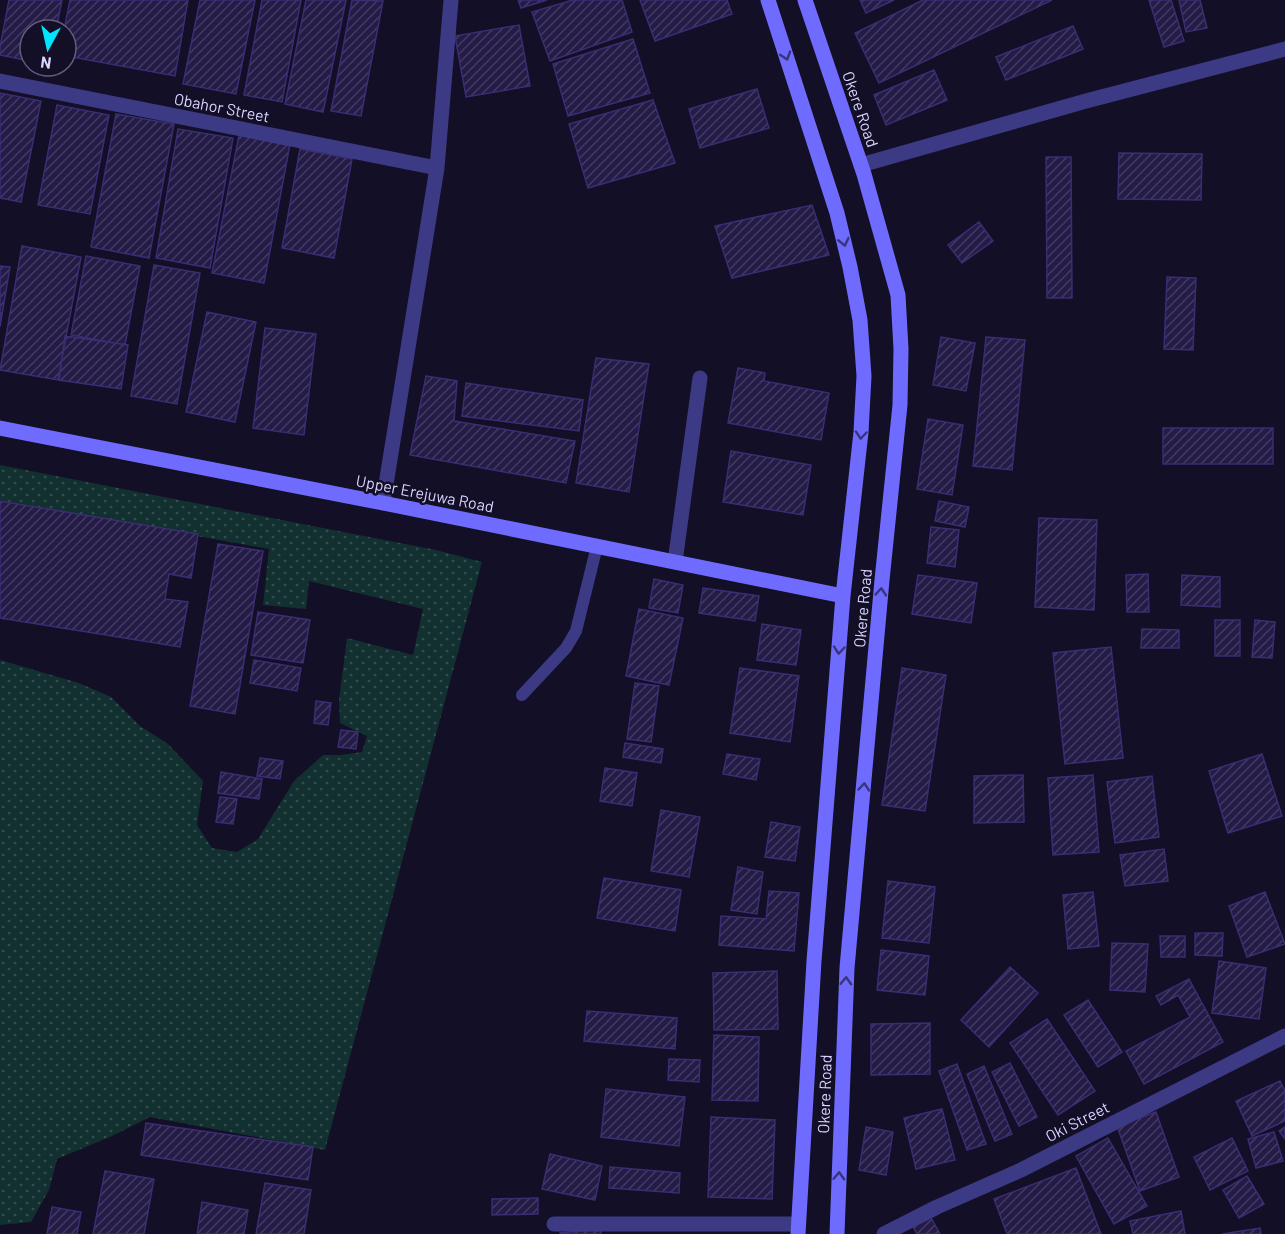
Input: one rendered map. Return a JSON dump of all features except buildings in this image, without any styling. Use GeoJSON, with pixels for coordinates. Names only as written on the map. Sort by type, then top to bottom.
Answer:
{"type":"FeatureCollection","features":[{"type":"Feature","properties":{"kind":"main road","name":"Okere Road"},"geometry":{"type":"LineString","coordinates":[[768,0],[837,213],[860,320],[864,376],[861,432],[843,596],[814,961],[798,1229]]}},
{"type":"Feature","properties":{"kind":"main road","name":"Okere Road"},"geometry":{"type":"LineString","coordinates":[[806,0],[861,165],[898,295],[901,349],[900,405],[847,968],[837,1234]]}},
{"type":"Feature","properties":{"kind":"main road","name":"Upper Erejuwa Road"},"geometry":{"type":"LineString","coordinates":[[0,428],[843,596]]}},
{"type":"Feature","properties":{"kind":"street"},"geometry":{"type":"LineString","coordinates":[[383,503],[437,168],[451,0]]}},
{"type":"Feature","properties":{"kind":"street"},"geometry":{"type":"LineString","coordinates":[[861,165],[1086,101],[1285,49]]}},
{"type":"Feature","properties":{"kind":"street","name":"Obahor Street"},"geometry":{"type":"LineString","coordinates":[[0,81],[437,168]]}},
{"type":"Feature","properties":{"kind":"street"},"geometry":{"type":"LineString","coordinates":[[675,562],[700,378]]}},
{"type":"Feature","properties":{"kind":"street","name":"Oki Street"},"geometry":{"type":"LineString","coordinates":[[884,1234],[937,1207],[1021,1170],[1285,1036]]}},
{"type":"Feature","properties":{"kind":"street"},"geometry":{"type":"LineString","coordinates":[[554,1224],[798,1229]]}},
{"type":"Feature","properties":{"kind":"lane"},"geometry":{"type":"LineString","coordinates":[[522,695],[566,648],[576,631],[597,546]]}},
{"type":"Feature","properties":{"kind":"green space"},"geometry":{"type":"Polygon","coordinates":[[[0,465],[436,550],[482,562],[325,1150],[150,1117],[57,1159],[49,1190],[31,1222],[0,1225],[0,660],[79,683],[111,697],[140,726],[168,744],[203,781],[197,825],[212,848],[237,852],[258,839],[294,781],[323,755],[362,752],[367,736],[340,723],[339,700],[347,638],[413,655],[423,609],[309,581],[306,609],[263,605],[269,549],[0,500],[0,465]]]}}]}
